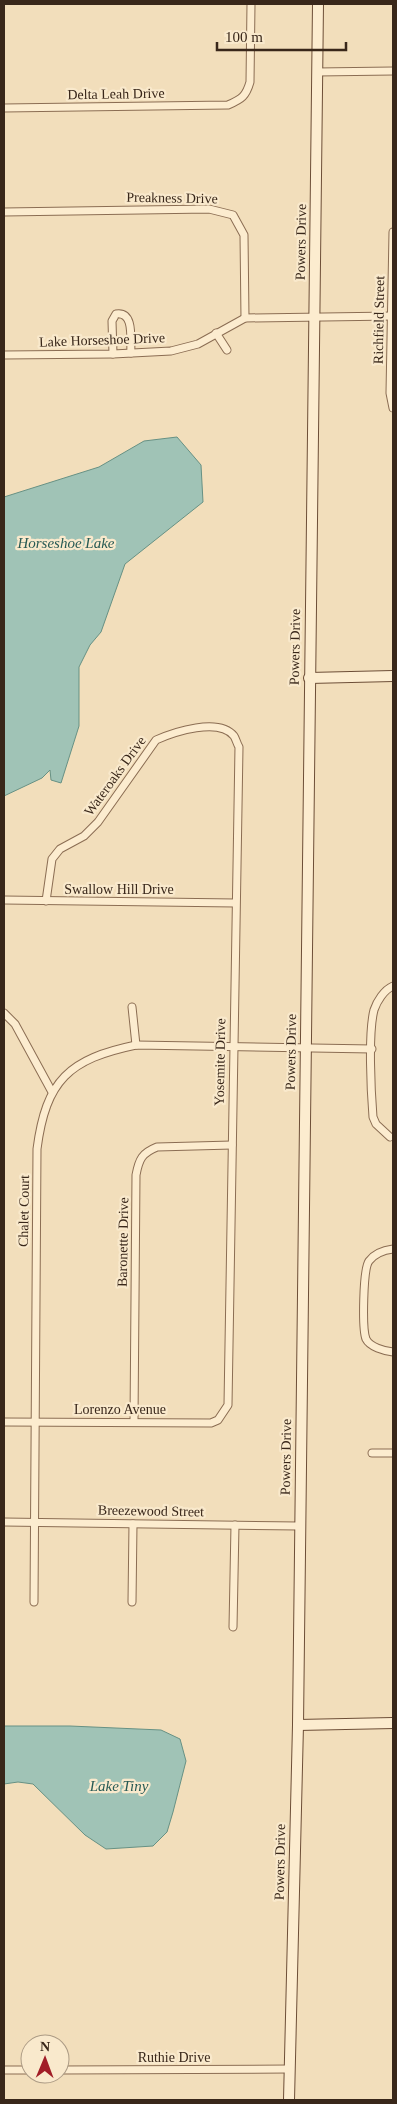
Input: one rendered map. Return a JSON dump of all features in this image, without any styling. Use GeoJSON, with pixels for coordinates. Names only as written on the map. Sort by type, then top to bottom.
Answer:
{"type":"FeatureCollection","features":[{"type":"Feature","properties":{"kind":"street","name":"Delta Leah Drive"},"geometry":{"type":"LineString","coordinates":[[4,108],[228,105],[241,100],[247,93],[250,82],[251,4]]}},
{"type":"Feature","properties":{"kind":"street","name":"Powers Drive"},"geometry":{"type":"LineString","coordinates":[[289,2100],[298,1725],[298,1526],[318,4]]}},
{"type":"Feature","properties":{"kind":"street"},"geometry":{"type":"LineString","coordinates":[[317,72],[393,71]]}},
{"type":"Feature","properties":{"kind":"street","name":"Preakness Drive"},"geometry":{"type":"LineString","coordinates":[[4,212],[209,209],[233,216],[244,235],[245,318]]}},
{"type":"Feature","properties":{"kind":"street","name":"Richfield Street"},"geometry":{"type":"LineString","coordinates":[[393,232],[393,316],[390,393],[393,408]]}},
{"type":"Feature","properties":{"kind":"street"},"geometry":{"type":"LineString","coordinates":[[113,354],[112,321],[116,314],[121,313],[130,321],[131,353]]}},
{"type":"Feature","properties":{"kind":"street","name":"Lake Horseshoe Drive"},"geometry":{"type":"LineString","coordinates":[[4,355],[113,354],[171,351],[198,344],[245,318],[393,316]]}},
{"type":"Feature","properties":{"kind":"street"},"geometry":{"type":"LineString","coordinates":[[216,333],[227,350]]}},
{"type":"Feature","properties":{"kind":"street"},"geometry":{"type":"LineString","coordinates":[[308,678],[393,676]]}},
{"type":"Feature","properties":{"kind":"street","name":"Wateroaks Drive"},"geometry":{"type":"LineString","coordinates":[[46,901],[52,859],[60,849],[84,836],[98,822],[156,740],[170,734],[197,728],[222,727]]}},
{"type":"Feature","properties":{"kind":"street","name":"Yosemite Drive"},"geometry":{"type":"LineString","coordinates":[[222,727],[234,736],[239,747],[228,1405]]}},
{"type":"Feature","properties":{"kind":"street","name":"Swallow Hill Drive"},"geometry":{"type":"LineString","coordinates":[[4,900],[235,902]]}},
{"type":"Feature","properties":{"kind":"street"},"geometry":{"type":"LineString","coordinates":[[390,1137],[376,1124],[373,1117],[372,1048],[374,1010],[380,998],[393,986]]}},
{"type":"Feature","properties":{"kind":"street"},"geometry":{"type":"LineString","coordinates":[[132,1007],[136,1045]]}},
{"type":"Feature","properties":{"kind":"street"},"geometry":{"type":"LineString","coordinates":[[4,1013],[15,1024],[52,1092]]}},
{"type":"Feature","properties":{"kind":"street","name":"Chalet Court"},"geometry":{"type":"LineString","coordinates":[[34,1602],[33,1522],[37,1149],[41,1119],[52,1092],[78,1064],[104,1052],[136,1045],[372,1048]]}},
{"type":"Feature","properties":{"kind":"street","name":"Baronette Drive"},"geometry":{"type":"LineString","coordinates":[[134,1421],[136,1175],[138,1161],[146,1151],[157,1147],[232,1145]]}},
{"type":"Feature","properties":{"kind":"street"},"geometry":{"type":"LineString","coordinates":[[393,1249],[379,1253],[369,1261],[365,1271],[366,1340],[375,1347],[393,1352]]}},
{"type":"Feature","properties":{"kind":"street","name":"Lorenzo Avenue"},"geometry":{"type":"LineString","coordinates":[[4,1422],[134,1421],[211,1423],[218,1420],[228,1405]]}},
{"type":"Feature","properties":{"kind":"street"},"geometry":{"type":"LineString","coordinates":[[372,1454],[393,1453]]}},
{"type":"Feature","properties":{"kind":"street","name":"Breezewood Street"},"geometry":{"type":"LineString","coordinates":[[4,1522],[298,1526]]}},
{"type":"Feature","properties":{"kind":"street"},"geometry":{"type":"LineString","coordinates":[[132,1602],[133,1524]]}},
{"type":"Feature","properties":{"kind":"street"},"geometry":{"type":"LineString","coordinates":[[233,1627],[235,1525]]}},
{"type":"Feature","properties":{"kind":"street"},"geometry":{"type":"LineString","coordinates":[[298,1725],[393,1723]]}},
{"type":"Feature","properties":{"kind":"street","name":"Ruthie Drive"},"geometry":{"type":"LineString","coordinates":[[70,2070],[289,2069]]}},
{"type":"Feature","properties":{"kind":"street"},"geometry":{"type":"LineString","coordinates":[[4,2070],[20,2070]]}},
{"type":"Feature","properties":{"kind":"water","name":"Horseshoe Lake"},"geometry":{"type":"Polygon","coordinates":[[[177,437],[201,465],[203,502],[125,564],[101,632],[90,645],[79,667],[79,726],[61,783],[51,780],[50,770],[42,778],[4,796],[4,497],[99,467],[144,441],[177,437]]]}},
{"type":"Feature","properties":{"kind":"water","name":"Lake Tiny"},"geometry":{"type":"Polygon","coordinates":[[[4,1726],[70,1726],[161,1730],[180,1739],[186,1761],[167,1832],[153,1846],[106,1849],[85,1835],[33,1784],[18,1782],[4,1784],[4,1726]]]}}]}
